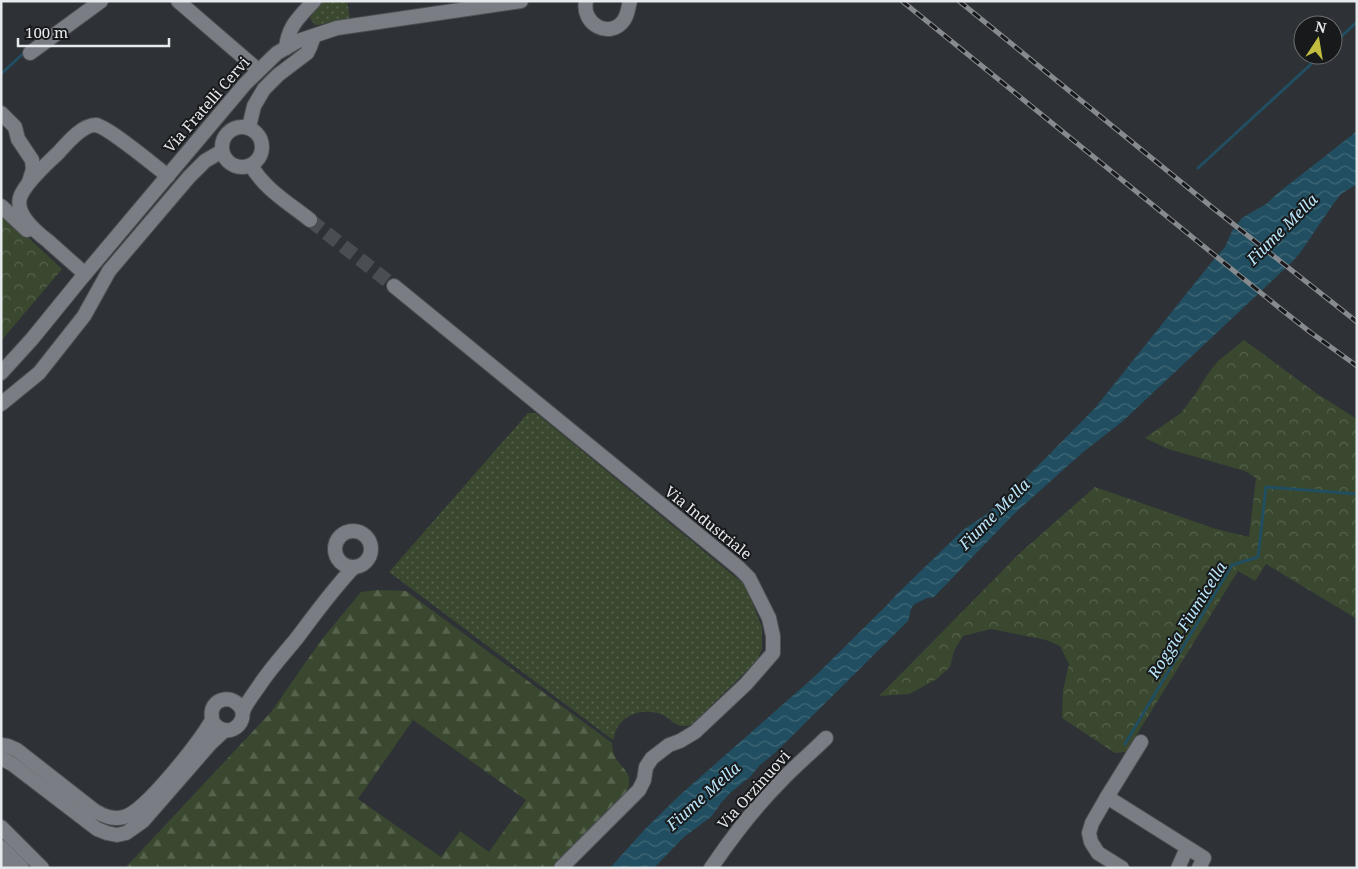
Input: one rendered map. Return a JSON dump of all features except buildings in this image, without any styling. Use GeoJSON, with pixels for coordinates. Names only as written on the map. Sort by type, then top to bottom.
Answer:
{"type":"FeatureCollection","features":[{"type":"Feature","properties":{"kind":"street"},"geometry":{"type":"LineString","coordinates":[[30,53],[101,1]]}},
{"type":"Feature","properties":{"kind":"street"},"geometry":{"type":"LineString","coordinates":[[178,1],[258,70]]}},
{"type":"Feature","properties":{"kind":"street"},"geometry":{"type":"LineString","coordinates":[[286,48],[292,26],[314,1]]}},
{"type":"Feature","properties":{"kind":"street","name":"Via Fratelli Cervi"},"geometry":{"type":"LineString","coordinates":[[1,373],[32,339],[245,84],[258,70],[286,48],[298,41],[353,25],[521,1]]}},
{"type":"Feature","properties":{"kind":"street"},"geometry":{"type":"LineString","coordinates":[[585,2],[589,20],[594,25],[607,29],[620,25],[628,13],[629,3]]}},
{"type":"Feature","properties":{"kind":"street"},"geometry":{"type":"LineString","coordinates":[[248,127],[254,106],[264,89],[278,75],[307,53],[314,36]]}},
{"type":"Feature","properties":{"kind":"street"},"geometry":{"type":"LineString","coordinates":[[1,113],[15,127],[18,139],[32,160],[33,169],[29,183]]}},
{"type":"Feature","properties":{"kind":"street"},"geometry":{"type":"LineString","coordinates":[[83,277],[26,220],[21,212],[20,196],[29,183],[76,134],[90,126],[103,128],[168,176]]}},
{"type":"Feature","properties":{"kind":"street"},"geometry":{"type":"LineString","coordinates":[[242,126],[248,127],[258,134],[263,145],[262,150],[260,156],[251,165],[239,167],[233,165],[224,156],[222,143],[228,131],[242,126]]}},
{"type":"Feature","properties":{"kind":"street"},"geometry":{"type":"LineString","coordinates":[[1,404],[39,373],[84,316],[109,271],[189,177],[205,161],[222,151]]}},
{"type":"Feature","properties":{"kind":"street"},"geometry":{"type":"LineString","coordinates":[[251,165],[264,184],[310,220]]}},
{"type":"Feature","properties":{"kind":"street"},"geometry":{"type":"LineString","coordinates":[[1,206],[83,277]]}},
{"type":"Feature","properties":{"kind":"street","name":"Via Industriale"},"geometry":{"type":"LineString","coordinates":[[394,286],[739,568],[749,578],[769,618],[773,636],[773,653],[746,684],[695,732],[669,745],[652,758],[646,767],[644,780],[639,790],[561,868]]}},
{"type":"Feature","properties":{"kind":"street"},"geometry":{"type":"LineString","coordinates":[[212,720],[217,727],[225,730],[239,726],[242,722],[243,712],[262,682],[334,588],[354,567],[363,564],[369,558],[371,544],[359,532],[348,532],[339,538],[335,549],[338,559],[334,588]]}},
{"type":"Feature","properties":{"kind":"street"},"geometry":{"type":"LineString","coordinates":[[338,559],[345,565],[354,567]]}},
{"type":"Feature","properties":{"kind":"street"},"geometry":{"type":"LineString","coordinates":[[1,745],[17,750],[28,757],[95,811],[115,819],[126,817],[150,798],[201,737],[212,720],[215,704],[222,700],[231,699],[262,682]]}},
{"type":"Feature","properties":{"kind":"street"},"geometry":{"type":"LineString","coordinates":[[231,699],[239,704],[243,712]]}},
{"type":"Feature","properties":{"kind":"street"},"geometry":{"type":"LineString","coordinates":[[1,758],[12,764],[90,825],[107,833],[117,835],[126,833],[144,821],[210,744],[225,730]]}},
{"type":"Feature","properties":{"kind":"street","name":"Via Orzinuovi"},"geometry":{"type":"LineString","coordinates":[[711,868],[729,842],[782,779],[826,738]]}},
{"type":"Feature","properties":{"kind":"street"},"geometry":{"type":"LineString","coordinates":[[1122,868],[1098,854],[1091,842],[1089,833],[1092,823],[1107,796],[1141,742]]}},
{"type":"Feature","properties":{"kind":"street"},"geometry":{"type":"LineString","coordinates":[[1107,796],[1187,848],[1202,863]]}},
{"type":"Feature","properties":{"kind":"street"},"geometry":{"type":"LineString","coordinates":[[1,827],[42,868]]}},
{"type":"Feature","properties":{"kind":"street"},"geometry":{"type":"LineString","coordinates":[[1,847],[22,868]]}},
{"type":"Feature","properties":{"kind":"street"},"geometry":{"type":"LineString","coordinates":[[1178,868],[1187,848]]}},
{"type":"Feature","properties":{"kind":"street"},"geometry":{"type":"LineString","coordinates":[[1,864],[6,868]]}},
{"type":"Feature","properties":{"kind":"green space"},"geometry":{"type":"Polygon","coordinates":[[[322,1],[347,1],[350,18],[315,25],[310,19],[312,12],[322,1]]]}},
{"type":"Feature","properties":{"kind":"green space"},"geometry":{"type":"Polygon","coordinates":[[[1,212],[62,269],[1,341],[1,212]]]}},
{"type":"Feature","properties":{"kind":"green space"},"geometry":{"type":"Polygon","coordinates":[[[1244,340],[1316,393],[1357,419],[1357,619],[1266,564],[1255,581],[1238,571],[1126,752],[1115,753],[1062,718],[1063,690],[1069,664],[1060,646],[1046,640],[991,629],[963,636],[954,651],[950,667],[937,679],[909,694],[879,696],[1020,553],[1095,487],[1216,529],[1249,537],[1256,478],[1245,471],[1168,449],[1145,438],[1181,413],[1218,361],[1244,340]]]}},
{"type":"Feature","properties":{"kind":"green space"},"geometry":{"type":"Polygon","coordinates":[[[528,413],[536,413],[745,585],[762,627],[762,648],[757,661],[691,725],[678,725],[657,713],[637,713],[626,718],[621,723],[616,729],[613,740],[389,572],[528,413]]]}},
{"type":"Feature","properties":{"kind":"green space"},"geometry":{"type":"Polygon","coordinates":[[[378,590],[406,591],[612,743],[616,759],[628,774],[628,787],[624,796],[551,868],[125,868],[271,712],[322,639],[361,592],[378,590]],[[413,720],[358,799],[441,857],[460,831],[489,852],[526,800],[413,720]]]}},
{"type":"Feature","properties":{"kind":"water","name":"Fiume Mella"},"geometry":{"type":"Polygon","coordinates":[[[1357,131],[1357,184],[1341,194],[1292,262],[1123,421],[1082,453],[1014,514],[933,598],[927,598],[914,605],[908,621],[776,752],[730,793],[712,816],[684,837],[654,868],[610,868],[645,829],[681,794],[814,677],[963,530],[984,516],[1009,495],[1095,408],[1225,247],[1232,231],[1242,218],[1266,204],[1357,131]]]}},
{"type":"Feature","properties":{"kind":"waterway"},"geometry":{"type":"LineString","coordinates":[[1343,35],[1357,22]]}},
{"type":"Feature","properties":{"kind":"waterway"},"geometry":{"type":"LineString","coordinates":[[1,74],[26,51]]}},
{"type":"Feature","properties":{"kind":"waterway"},"geometry":{"type":"LineString","coordinates":[[1198,168],[1310,65]]}},
{"type":"Feature","properties":{"kind":"waterway","name":"Roggia Fiumicella"},"geometry":{"type":"LineString","coordinates":[[1125,744],[1232,565],[1258,557],[1266,487],[1357,494]]}},
{"type":"Feature","properties":{"kind":"tunnel"},"geometry":{"type":"LineString","coordinates":[[310,220],[394,286]]}},
{"type":"Feature","properties":{"kind":"railway"},"geometry":{"type":"LineString","coordinates":[[902,1],[1282,310],[1357,366]]}},
{"type":"Feature","properties":{"kind":"railway"},"geometry":{"type":"LineString","coordinates":[[959,1],[1213,208],[1357,322]]}}]}
